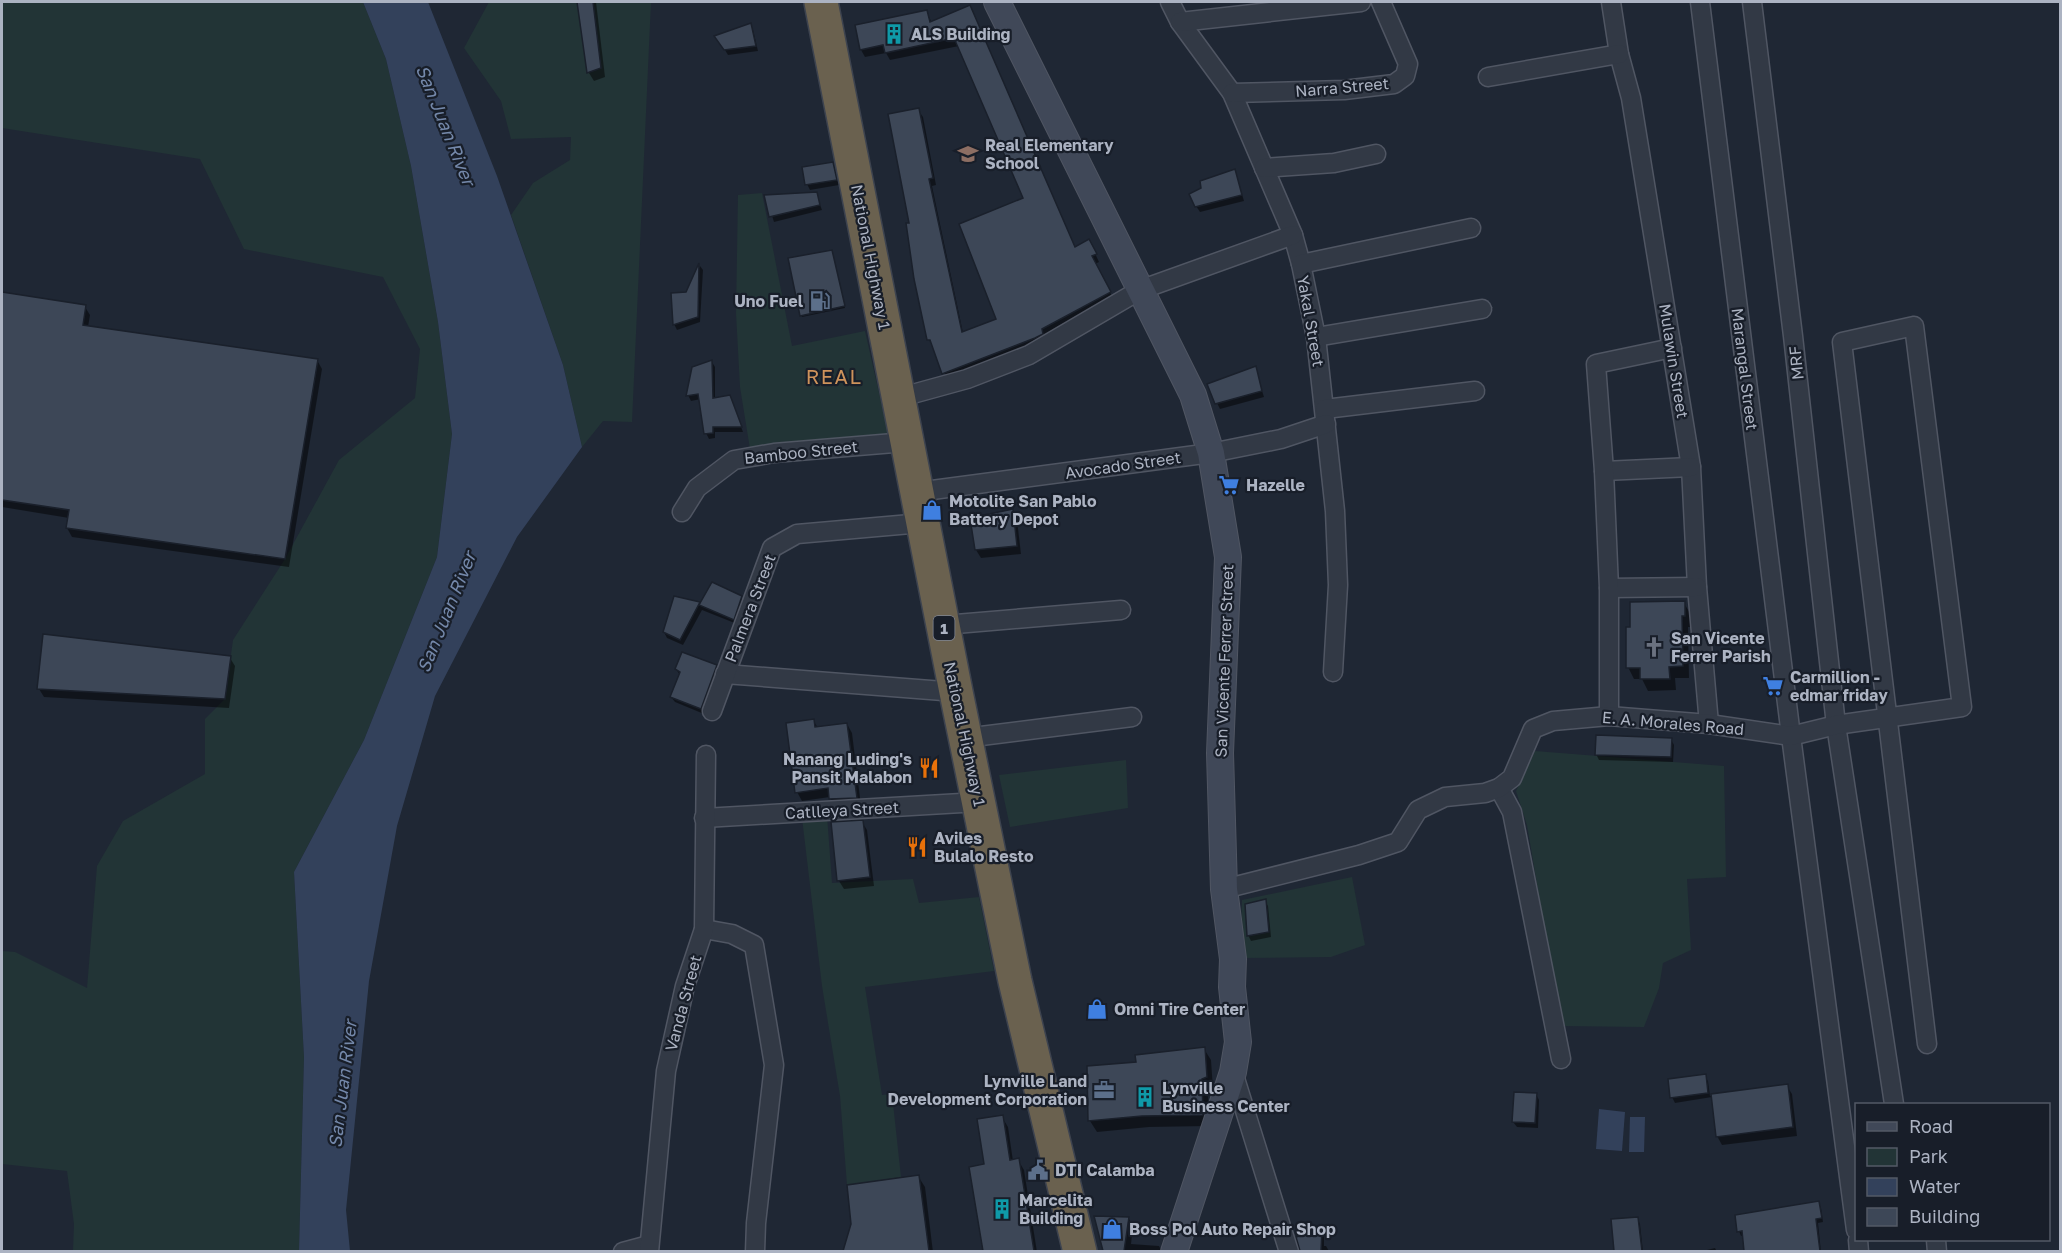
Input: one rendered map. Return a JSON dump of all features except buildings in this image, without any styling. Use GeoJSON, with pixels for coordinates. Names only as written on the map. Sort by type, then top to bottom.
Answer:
{"type":"FeatureCollection","features":[{"type":"Feature","properties":{"kind":"highway","name":"National Highway 1"},"geometry":{"type":"LineString","coordinates":[[821,2],[906,442],[1015,981],[1080,1251]]}},
{"type":"Feature","properties":{"kind":"street","name":"San Vicente Ferrer Street"},"geometry":{"type":"LineString","coordinates":[[997,2],[1193,395],[1211,453],[1228,557],[1220,753],[1224,889],[1233,959],[1232,987],[1238,1042],[1233,1072],[1289,1251]]}},
{"type":"Feature","properties":{"kind":"street","name":"Yakal Street"},"geometry":{"type":"LineString","coordinates":[[1170,2],[1180,21],[1232,93],[1293,235],[1301,264],[1316,337],[1335,511],[1338,585],[1333,672]]}},
{"type":"Feature","properties":{"kind":"street"},"geometry":{"type":"LineString","coordinates":[[1180,21],[1361,2]]}},
{"type":"Feature","properties":{"kind":"street","name":"Narra Street"},"geometry":{"type":"LineString","coordinates":[[1232,93],[1344,90],[1394,84],[1406,76],[1408,64],[1381,2]]}},
{"type":"Feature","properties":{"kind":"street","name":"Mulawin Street"},"geometry":{"type":"LineString","coordinates":[[1611,2],[1619,54],[1631,98],[1690,467],[1696,587],[1709,724]]}},
{"type":"Feature","properties":{"kind":"street","name":"Marangal Street"},"geometry":{"type":"LineString","coordinates":[[1700,2],[1791,735],[1855,1215]]}},
{"type":"Feature","properties":{"kind":"street","name":"MRF"},"geometry":{"type":"LineString","coordinates":[[1752,2],[1794,336],[1836,725],[1894,1103]]}},
{"type":"Feature","properties":{"kind":"street"},"geometry":{"type":"LineString","coordinates":[[1488,77],[1619,54]]}},
{"type":"Feature","properties":{"kind":"street"},"geometry":{"type":"LineString","coordinates":[[1264,168],[1334,162],[1376,154]]}},
{"type":"Feature","properties":{"kind":"street"},"geometry":{"type":"LineString","coordinates":[[1301,264],[1471,228]]}},
{"type":"Feature","properties":{"kind":"street"},"geometry":{"type":"LineString","coordinates":[[898,398],[967,379],[1029,356],[1140,290],[1293,235]]}},
{"type":"Feature","properties":{"kind":"street"},"geometry":{"type":"LineString","coordinates":[[1316,337],[1482,309]]}},
{"type":"Feature","properties":{"kind":"street"},"geometry":{"type":"LineString","coordinates":[[1791,735],[1836,725],[1886,717],[1962,707],[1914,326],[1842,342],[1886,717],[1927,1044]]}},
{"type":"Feature","properties":{"kind":"street"},"geometry":{"type":"LineString","coordinates":[[1609,716],[1609,588],[1596,364],[1672,348]]}},
{"type":"Feature","properties":{"kind":"street","name":"Avocado Street"},"geometry":{"type":"LineString","coordinates":[[920,508],[1281,439],[1326,416],[1475,391]]}},
{"type":"Feature","properties":{"kind":"street","name":"Bamboo Street"},"geometry":{"type":"LineString","coordinates":[[682,512],[697,488],[734,460],[774,453],[906,442]]}},
{"type":"Feature","properties":{"kind":"street"},"geometry":{"type":"LineString","coordinates":[[1604,471],[1690,467]]}},
{"type":"Feature","properties":{"kind":"street","name":"Palmera Street"},"geometry":{"type":"LineString","coordinates":[[712,711],[772,548],[797,534],[920,508]]}},
{"type":"Feature","properties":{"kind":"street"},"geometry":{"type":"LineString","coordinates":[[1609,588],[1696,587]]}},
{"type":"Feature","properties":{"kind":"street"},"geometry":{"type":"LineString","coordinates":[[944,625],[1121,610]]}},
{"type":"Feature","properties":{"kind":"street"},"geometry":{"type":"LineString","coordinates":[[725,674],[956,692]]}},
{"type":"Feature","properties":{"kind":"street","name":"E. A. Morales Road"},"geometry":{"type":"LineString","coordinates":[[1499,788],[1512,778],[1533,729],[1553,721],[1609,716],[1709,724],[1791,735]]}},
{"type":"Feature","properties":{"kind":"street"},"geometry":{"type":"LineString","coordinates":[[965,738],[1132,717]]}},
{"type":"Feature","properties":{"kind":"street","name":"Vanda Street"},"geometry":{"type":"LineString","coordinates":[[649,1248],[666,1071],[685,986],[704,929],[706,755]]}},
{"type":"Feature","properties":{"kind":"street"},"geometry":{"type":"LineString","coordinates":[[1224,889],[1359,855],[1398,842],[1418,810],[1445,797],[1485,793],[1499,788],[1512,812],[1561,1059]]}},
{"type":"Feature","properties":{"kind":"street","name":"Catlleya Street"},"geometry":{"type":"LineString","coordinates":[[704,818],[979,802]]}},
{"type":"Feature","properties":{"kind":"street"},"geometry":{"type":"LineString","coordinates":[[704,929],[732,934],[754,945],[774,1065],[756,1223],[755,1251]]}},
{"type":"Feature","properties":{"kind":"street"},"geometry":{"type":"LineString","coordinates":[[1174,1251],[1233,1072]]}},
{"type":"Feature","properties":{"kind":"street"},"geometry":{"type":"LineString","coordinates":[[623,1251],[649,1248]]}},
{"type":"Feature","properties":{"kind":"green space"},"geometry":{"type":"Polygon","coordinates":[[[2,2],[363,2],[386,59],[411,166],[438,322],[452,434],[437,557],[364,740],[294,872],[304,1057],[299,1251],[73,1251],[74,1224],[67,1171],[2,1164],[2,951],[15,952],[87,988],[97,866],[123,821],[205,774],[205,719],[225,699],[233,640],[285,559],[339,460],[415,398],[420,349],[383,277],[244,249],[200,159],[2,128],[2,2]]]}},
{"type":"Feature","properties":{"kind":"green space"},"geometry":{"type":"Polygon","coordinates":[[[489,2],[651,2],[632,422],[603,421],[582,447],[563,365],[511,215],[533,183],[570,160],[571,137],[511,139],[501,101],[464,48],[489,2]]]}},
{"type":"Feature","properties":{"kind":"green space"},"geometry":{"type":"Polygon","coordinates":[[[762,193],[792,346],[865,331],[889,437],[750,449],[740,387],[736,313],[738,195],[762,193]]]}},
{"type":"Feature","properties":{"kind":"green space"},"geometry":{"type":"Polygon","coordinates":[[[1535,751],[1724,766],[1726,877],[1687,879],[1691,950],[1663,963],[1659,988],[1644,1027],[1561,1026],[1527,825],[1516,791],[1535,751]]]}},
{"type":"Feature","properties":{"kind":"green space"},"geometry":{"type":"Polygon","coordinates":[[[1126,760],[1128,808],[1010,827],[999,775],[1126,760]]]}},
{"type":"Feature","properties":{"kind":"green space"},"geometry":{"type":"Polygon","coordinates":[[[827,815],[832,883],[913,879],[919,903],[979,897],[994,971],[865,987],[882,1095],[892,1094],[901,1177],[847,1185],[840,1096],[822,986],[802,818],[827,815]]]}},
{"type":"Feature","properties":{"kind":"green space"},"geometry":{"type":"Polygon","coordinates":[[[1352,877],[1365,945],[1331,957],[1240,958],[1242,900],[1352,877]]]}},
{"type":"Feature","properties":{"kind":"water","name":"San Juan River"},"geometry":{"type":"Polygon","coordinates":[[[363,2],[428,2],[497,176],[563,365],[582,447],[517,537],[435,696],[397,826],[369,981],[346,1210],[350,1251],[299,1251],[304,1057],[294,872],[364,740],[437,557],[452,434],[438,322],[411,166],[386,59],[363,2]]]}},
{"type":"Feature","properties":{"kind":"water"},"geometry":{"type":"Polygon","coordinates":[[[1599,1109],[1625,1112],[1622,1151],[1596,1149],[1599,1109]]]}},
{"type":"Feature","properties":{"kind":"water"},"geometry":{"type":"Polygon","coordinates":[[[1630,1117],[1645,1117],[1644,1152],[1629,1152],[1630,1117]]]}},
{"type":"Feature","properties":{"kind":"place","name":"ALS Building"},"geometry":{"type":"Point","coordinates":[894,34]}},
{"type":"Feature","properties":{"kind":"place","name":"Real Elementary School"},"geometry":{"type":"Point","coordinates":[968,154]}},
{"type":"Feature","properties":{"kind":"place","name":"Uno Fuel"},"geometry":{"type":"Point","coordinates":[820,301]}},
{"type":"Feature","properties":{"kind":"place","name":"Hazelle"},"geometry":{"type":"Point","coordinates":[1229,485]}},
{"type":"Feature","properties":{"kind":"place","name":"Motolite San Pablo Battery Depot"},"geometry":{"type":"Point","coordinates":[932,510]}},
{"type":"Feature","properties":{"kind":"place","name":"San Vicente Ferrer Parish"},"geometry":{"type":"Point","coordinates":[1654,647]}},
{"type":"Feature","properties":{"kind":"place","name":"Carmillion - edmar friday"},"geometry":{"type":"Point","coordinates":[1773,686]}},
{"type":"Feature","properties":{"kind":"place","name":"Nanang Luding's Pansit Malabon"},"geometry":{"type":"Point","coordinates":[929,768]}},
{"type":"Feature","properties":{"kind":"place","name":"Aviles Bulalo Resto"},"geometry":{"type":"Point","coordinates":[917,847]}},
{"type":"Feature","properties":{"kind":"place","name":"Omni Tire Center"},"geometry":{"type":"Point","coordinates":[1097,1009]}},
{"type":"Feature","properties":{"kind":"place","name":"Lynville Land Development Corporation"},"geometry":{"type":"Point","coordinates":[1104,1090]}},
{"type":"Feature","properties":{"kind":"place","name":"Lynville Business Center"},"geometry":{"type":"Point","coordinates":[1145,1097]}},
{"type":"Feature","properties":{"kind":"place","name":"DTI Calamba"},"geometry":{"type":"Point","coordinates":[1038,1170]}},
{"type":"Feature","properties":{"kind":"place","name":"Marcelita Building"},"geometry":{"type":"Point","coordinates":[1002,1209]}},
{"type":"Feature","properties":{"kind":"place","name":"Boss Pol Auto Repair Shop"},"geometry":{"type":"Point","coordinates":[1112,1229]}},
{"type":"Feature","properties":{"kind":"district","name":"REAL"},"geometry":{"type":"Point","coordinates":[834,376]}}]}
